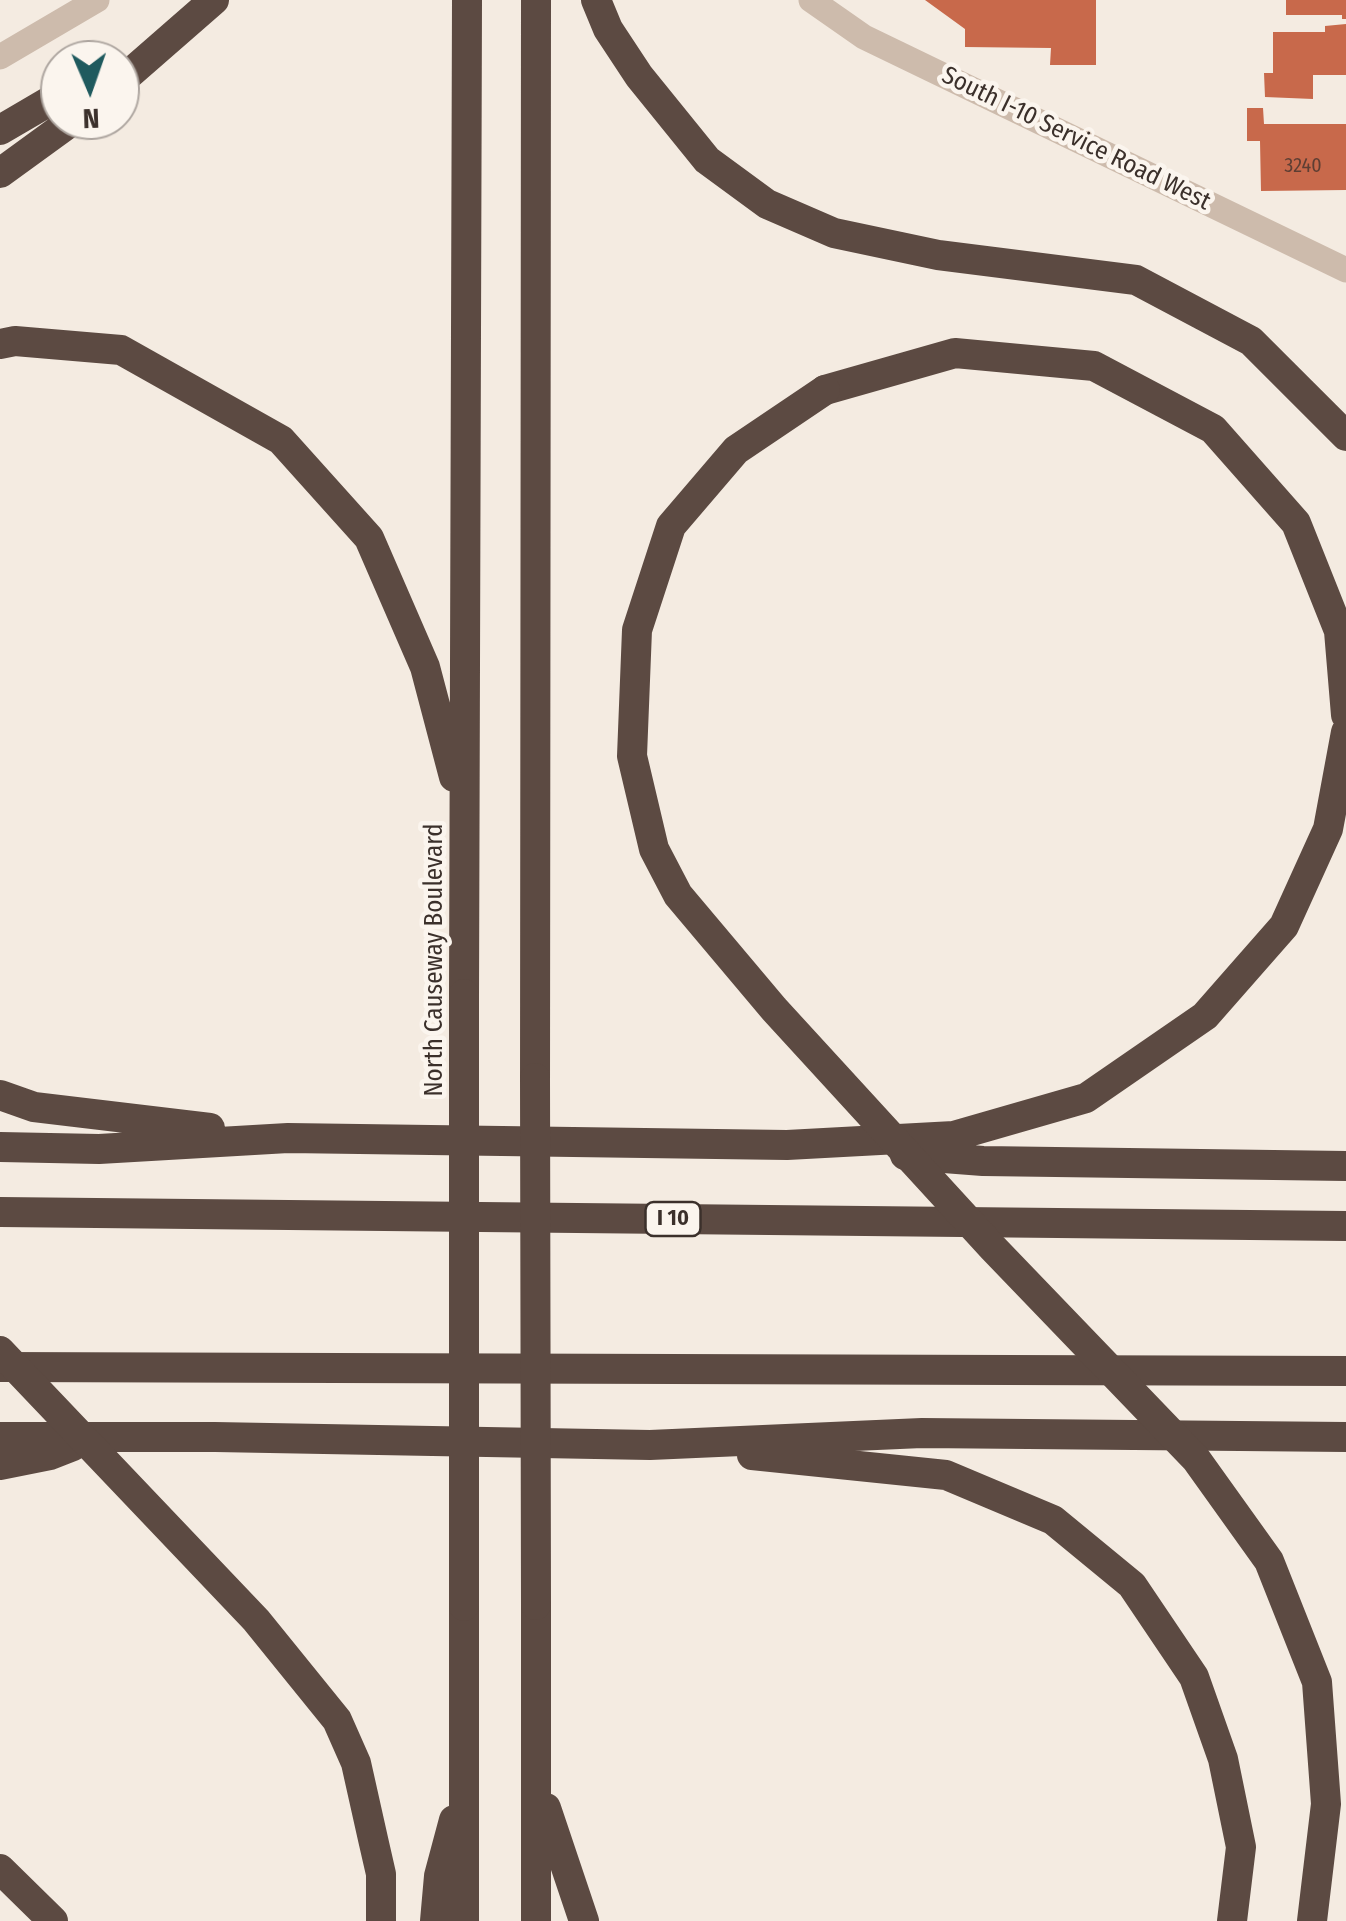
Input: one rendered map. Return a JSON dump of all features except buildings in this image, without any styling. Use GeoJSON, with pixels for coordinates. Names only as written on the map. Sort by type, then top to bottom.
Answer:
{"type":"FeatureCollection","features":[{"type":"Feature","properties":{"kind":"highway"},"geometry":{"type":"LineString","coordinates":[[140,65],[214,0]]}},
{"type":"Feature","properties":{"kind":"highway","name":"North Causeway Boulevard"},"geometry":{"type":"LineString","coordinates":[[464,1921],[467,0]]}},
{"type":"Feature","properties":{"kind":"highway"},"geometry":{"type":"LineString","coordinates":[[536,0],[536,1921]]}},
{"type":"Feature","properties":{"kind":"highway"},"geometry":{"type":"LineString","coordinates":[[596,0],[608,28],[639,76],[707,160],[768,204],[852,237],[938,254],[1136,280],[1252,340],[1346,436]]}},
{"type":"Feature","properties":{"kind":"highway"},"geometry":{"type":"LineString","coordinates":[[140,50],[187,24]]}},
{"type":"Feature","properties":{"kind":"highway"},"geometry":{"type":"LineString","coordinates":[[0,130],[40,106]]}},
{"type":"Feature","properties":{"kind":"highway"},"geometry":{"type":"LineString","coordinates":[[0,173],[45,140]]}},
{"type":"Feature","properties":{"kind":"highway"},"geometry":{"type":"LineString","coordinates":[[0,344],[14,341],[121,350],[282,440],[369,538],[425,667],[466,818]]}},
{"type":"Feature","properties":{"kind":"highway"},"geometry":{"type":"LineString","coordinates":[[1312,1921],[1326,1804],[1317,1682],[1269,1562],[1196,1459],[993,1248],[774,1009],[678,895],[654,849],[632,756],[637,630],[671,526],[736,450],[825,390],[956,352],[1094,366],[1213,429],[1296,523],[1339,631],[1346,715]]}},
{"type":"Feature","properties":{"kind":"highway"},"geometry":{"type":"LineString","coordinates":[[787,1145],[954,1136],[1086,1098],[1205,1016],[1284,926],[1328,829],[1346,732]]}},
{"type":"Feature","properties":{"kind":"highway"},"geometry":{"type":"LineString","coordinates":[[0,1095],[34,1108],[288,1138]]}},
{"type":"Feature","properties":{"kind":"highway"},"geometry":{"type":"LineString","coordinates":[[0,1147],[99,1149],[288,1138],[787,1145],[983,1161],[1346,1166]]}},
{"type":"Feature","properties":{"kind":"highway","name":"I 10"},"geometry":{"type":"LineString","coordinates":[[0,1212],[1346,1226]]}},
{"type":"Feature","properties":{"kind":"highway"},"geometry":{"type":"LineString","coordinates":[[0,1350],[256,1620],[337,1720],[356,1762],[374,1838],[381,1874],[381,1921]]}},
{"type":"Feature","properties":{"kind":"highway"},"geometry":{"type":"LineString","coordinates":[[0,1367],[1346,1371]]}},
{"type":"Feature","properties":{"kind":"highway"},"geometry":{"type":"LineString","coordinates":[[0,1437],[650,1445],[922,1433],[1346,1437]]}},
{"type":"Feature","properties":{"kind":"highway"},"geometry":{"type":"LineString","coordinates":[[0,1465],[50,1455],[94,1437]]}},
{"type":"Feature","properties":{"kind":"highway"},"geometry":{"type":"LineString","coordinates":[[650,1445],[946,1475],[1053,1520],[1132,1586],[1194,1677],[1223,1759],[1241,1847],[1232,1921]]}},
{"type":"Feature","properties":{"kind":"highway"},"geometry":{"type":"LineString","coordinates":[[536,1782],[584,1921]]}},
{"type":"Feature","properties":{"kind":"highway"},"geometry":{"type":"LineString","coordinates":[[436,1921],[439,1876],[464,1784]]}},
{"type":"Feature","properties":{"kind":"highway"},"geometry":{"type":"LineString","coordinates":[[0,1869],[53,1921]]}},
{"type":"Feature","properties":{"kind":"street"},"geometry":{"type":"LineString","coordinates":[[0,57],[96,0]]}},
{"type":"Feature","properties":{"kind":"street","name":"South I-10 Service Road West"},"geometry":{"type":"LineString","coordinates":[[810,0],[864,37],[1346,270]]}}]}
